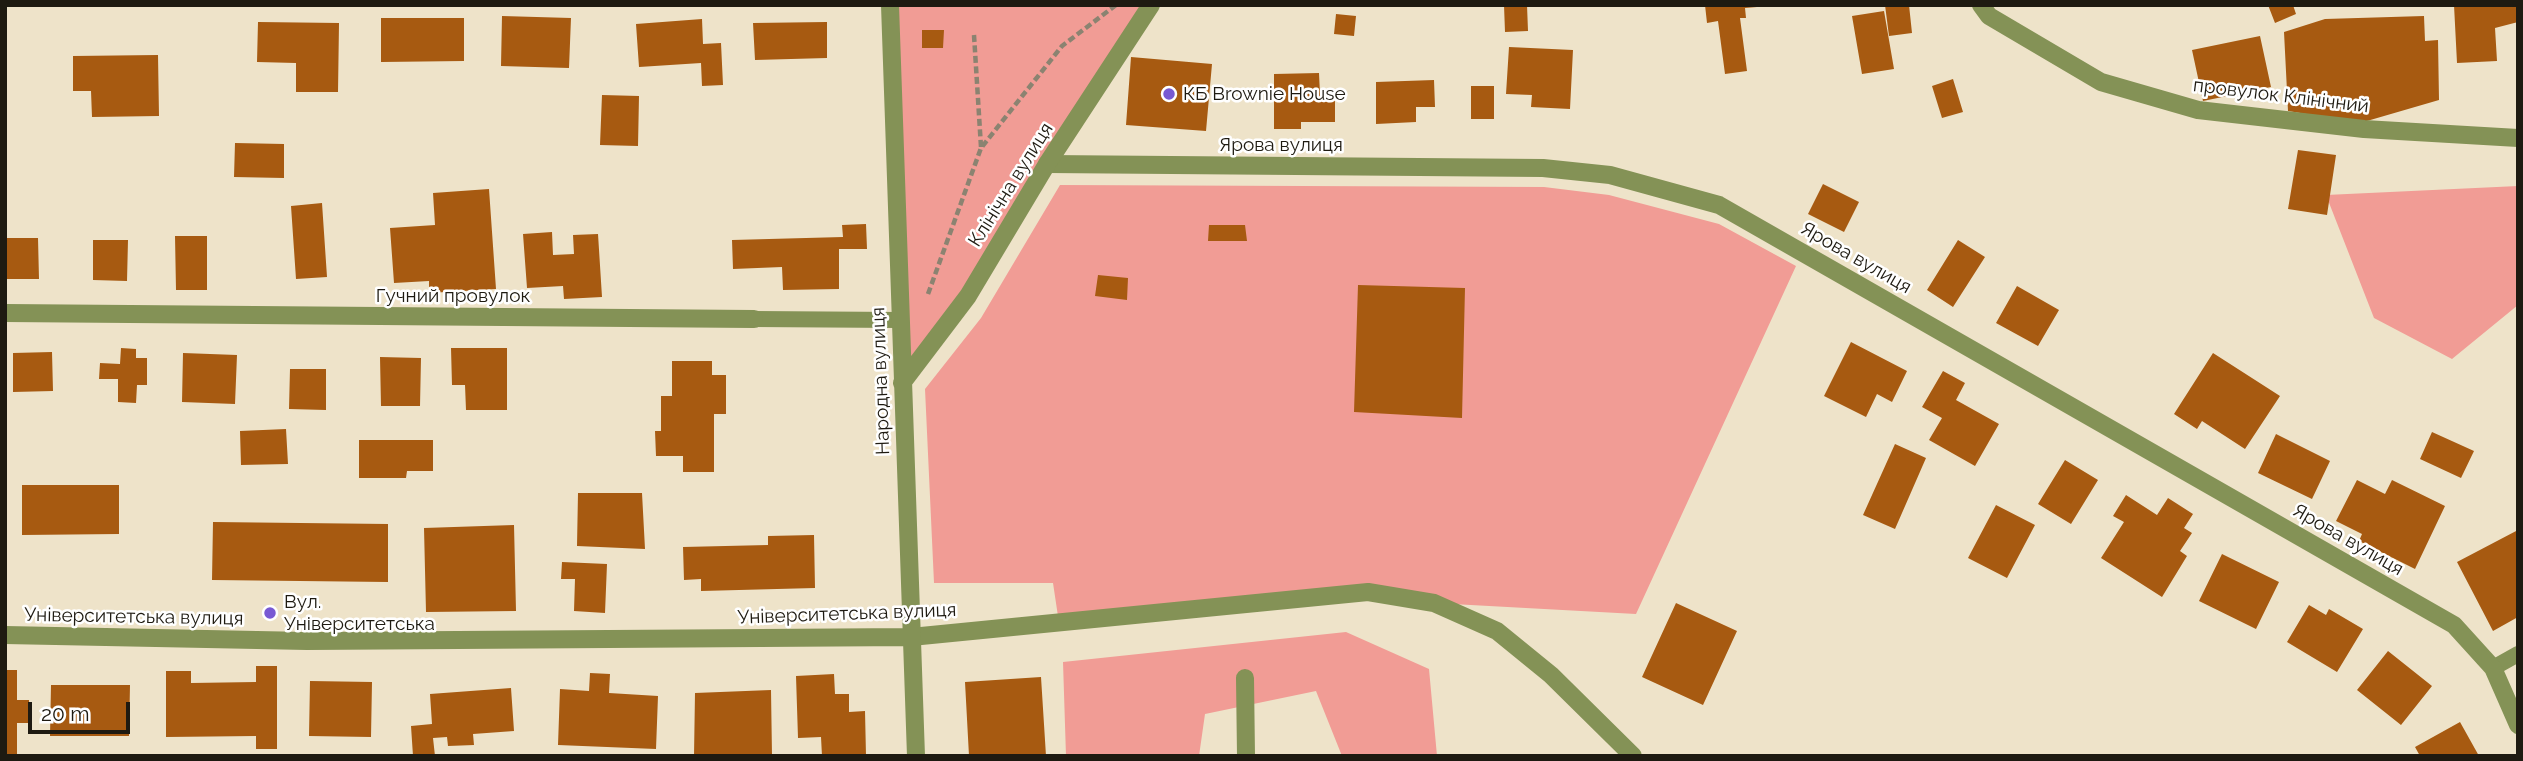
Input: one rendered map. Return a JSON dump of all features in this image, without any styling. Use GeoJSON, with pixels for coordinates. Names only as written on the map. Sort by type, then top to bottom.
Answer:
{"type":"FeatureCollection","features":[{"type":"Feature","properties":{"kind":"street","name":"Народна вулиця"},"geometry":{"type":"LineString","coordinates":[[890,5],[916,756]]}},
{"type":"Feature","properties":{"kind":"street","name":"Клінічна вулиця"},"geometry":{"type":"LineString","coordinates":[[902,383],[968,296],[1046,164],[1151,5]]}},
{"type":"Feature","properties":{"kind":"street","name":"провулок Клінічний"},"geometry":{"type":"LineString","coordinates":[[1981,5],[1989,16],[2101,82],[2198,110],[2364,129],[2518,138]]}},
{"type":"Feature","properties":{"kind":"street","name":"Ярова вулиця"},"geometry":{"type":"LineString","coordinates":[[1046,164],[1543,168],[1611,175],[1719,205],[2454,625],[2493,668],[2518,725]]}},
{"type":"Feature","properties":{"kind":"street","name":"Гучний провулок"},"geometry":{"type":"LineString","coordinates":[[5,313],[754,319]]}},
{"type":"Feature","properties":{"kind":"street","name":"Університетська вулиця"},"geometry":{"type":"LineString","coordinates":[[5,635],[307,641],[911,637],[1368,592],[1434,603],[1497,631],[1551,675],[1633,756]]}},
{"type":"Feature","properties":{"kind":"street"},"geometry":{"type":"LineString","coordinates":[[1245,678],[1246,756]]}},
{"type":"Feature","properties":{"kind":"lane","name":"Гучний провулок"},"geometry":{"type":"LineString","coordinates":[[754,319],[900,320]]}},
{"type":"Feature","properties":{"kind":"lane"},"geometry":{"type":"LineString","coordinates":[[2493,668],[2518,654]]}},
{"type":"Feature","properties":{"kind":"path"},"geometry":{"type":"LineString","coordinates":[[924,305],[981,148],[1062,46],[1116,5]]}},
{"type":"Feature","properties":{"kind":"path"},"geometry":{"type":"LineString","coordinates":[[974,35],[981,148]]}},
{"type":"Feature","properties":{"kind":"shaded area"},"geometry":{"type":"Polygon","coordinates":[[[890,5],[1151,5],[902,383],[890,5]]]}},
{"type":"Feature","properties":{"kind":"shaded area"},"geometry":{"type":"Polygon","coordinates":[[[1060,185],[1544,187],[1609,195],[1719,224],[1796,266],[1636,614],[1434,603],[1368,592],[1059,623],[1053,583],[934,583],[925,389],[981,318],[1060,185]]]}},
{"type":"Feature","properties":{"kind":"shaded area"},"geometry":{"type":"Polygon","coordinates":[[[2518,186],[2518,305],[2452,359],[2374,318],[2326,195],[2518,186]]]}},
{"type":"Feature","properties":{"kind":"shaded area"},"geometry":{"type":"Polygon","coordinates":[[[1346,632],[1429,669],[1437,756],[1342,756],[1316,691],[1205,714],[1199,756],[1066,756],[1063,662],[1346,632]]]}},
{"type":"Feature","properties":{"kind":"building"},"geometry":{"type":"Polygon","coordinates":[[[1504,5],[1527,5],[1528,31],[1505,32],[1504,5]]]}},
{"type":"Feature","properties":{"kind":"building"},"geometry":{"type":"Polygon","coordinates":[[[1705,5],[1757,5],[1745,8],[1746,18],[1740,18],[1747,71],[1725,74],[1718,21],[1707,23],[1705,5]]]}},
{"type":"Feature","properties":{"kind":"building"},"geometry":{"type":"Polygon","coordinates":[[[1885,5],[1909,5],[1912,33],[1889,36],[1885,5]]]}},
{"type":"Feature","properties":{"kind":"building"},"geometry":{"type":"Polygon","coordinates":[[[2268,5],[2293,5],[2296,14],[2275,23],[2268,5]]]}},
{"type":"Feature","properties":{"kind":"building"},"geometry":{"type":"Polygon","coordinates":[[[2454,5],[2518,5],[2518,22],[2495,28],[2497,61],[2457,63],[2454,5]]]}},
{"type":"Feature","properties":{"kind":"building"},"geometry":{"type":"Polygon","coordinates":[[[1884,11],[1894,69],[1862,74],[1852,16],[1884,11]]]}},
{"type":"Feature","properties":{"kind":"building"},"geometry":{"type":"Polygon","coordinates":[[[1336,14],[1356,16],[1354,36],[1334,34],[1336,14]]]}},
{"type":"Feature","properties":{"kind":"building"},"geometry":{"type":"Polygon","coordinates":[[[502,16],[571,18],[569,68],[501,66],[502,16]]]}},
{"type":"Feature","properties":{"kind":"building"},"geometry":{"type":"Polygon","coordinates":[[[2424,16],[2425,41],[2438,40],[2439,100],[2360,123],[2288,111],[2284,32],[2325,19],[2424,16]]]}},
{"type":"Feature","properties":{"kind":"building"},"geometry":{"type":"Polygon","coordinates":[[[381,18],[464,18],[464,61],[381,62],[381,18]]]}},
{"type":"Feature","properties":{"kind":"building"},"geometry":{"type":"Polygon","coordinates":[[[702,19],[703,44],[721,43],[723,85],[702,86],[701,63],[639,67],[636,24],[702,19]]]}},
{"type":"Feature","properties":{"kind":"building"},"geometry":{"type":"Polygon","coordinates":[[[258,22],[339,23],[338,92],[296,92],[296,63],[257,62],[258,22]]]}},
{"type":"Feature","properties":{"kind":"building"},"geometry":{"type":"Polygon","coordinates":[[[827,22],[827,58],[755,60],[753,23],[827,22]]]}},
{"type":"Feature","properties":{"kind":"building"},"geometry":{"type":"Polygon","coordinates":[[[922,30],[944,30],[943,48],[922,48],[922,30]]]}},
{"type":"Feature","properties":{"kind":"building"},"geometry":{"type":"Polygon","coordinates":[[[2260,36],[2271,87],[2203,101],[2192,50],[2260,36]]]}},
{"type":"Feature","properties":{"kind":"building"},"geometry":{"type":"Polygon","coordinates":[[[1509,47],[1573,50],[1570,109],[1531,107],[1532,95],[1506,94],[1509,47]]]}},
{"type":"Feature","properties":{"kind":"building"},"geometry":{"type":"Polygon","coordinates":[[[158,55],[159,116],[92,117],[91,91],[73,91],[73,56],[158,55]]]}},
{"type":"Feature","properties":{"kind":"building","name":"КБ Brownie House"},"geometry":{"type":"Polygon","coordinates":[[[1131,57],[1212,64],[1206,131],[1126,125],[1131,57]]]}},
{"type":"Feature","properties":{"kind":"building"},"geometry":{"type":"Polygon","coordinates":[[[1319,73],[1320,94],[1335,94],[1335,122],[1301,122],[1301,129],[1274,129],[1274,74],[1319,73]]]}},
{"type":"Feature","properties":{"kind":"building"},"geometry":{"type":"Polygon","coordinates":[[[1953,79],[1963,112],[1942,118],[1932,86],[1953,79]]]}},
{"type":"Feature","properties":{"kind":"building"},"geometry":{"type":"Polygon","coordinates":[[[1434,80],[1435,107],[1416,107],[1416,122],[1376,124],[1376,82],[1434,80]]]}},
{"type":"Feature","properties":{"kind":"building"},"geometry":{"type":"Polygon","coordinates":[[[1471,86],[1494,86],[1494,119],[1471,119],[1471,86]]]}},
{"type":"Feature","properties":{"kind":"building"},"geometry":{"type":"Polygon","coordinates":[[[602,95],[639,96],[638,146],[600,145],[602,95]]]}},
{"type":"Feature","properties":{"kind":"building"},"geometry":{"type":"Polygon","coordinates":[[[235,143],[284,144],[284,178],[234,177],[235,143]]]}},
{"type":"Feature","properties":{"kind":"building"},"geometry":{"type":"Polygon","coordinates":[[[2298,150],[2336,155],[2327,215],[2288,209],[2298,150]]]}},
{"type":"Feature","properties":{"kind":"building"},"geometry":{"type":"Polygon","coordinates":[[[1823,184],[1859,202],[1844,232],[1808,214],[1823,184]]]}},
{"type":"Feature","properties":{"kind":"building"},"geometry":{"type":"Polygon","coordinates":[[[489,189],[496,289],[429,293],[429,281],[394,283],[390,228],[435,225],[433,193],[489,189]]]}},
{"type":"Feature","properties":{"kind":"building"},"geometry":{"type":"Polygon","coordinates":[[[322,203],[327,277],[296,279],[291,206],[322,203]]]}},
{"type":"Feature","properties":{"kind":"building"},"geometry":{"type":"Polygon","coordinates":[[[866,224],[867,249],[839,249],[839,289],[783,290],[782,267],[733,269],[732,240],[843,237],[842,225],[866,224]]]}},
{"type":"Feature","properties":{"kind":"building"},"geometry":{"type":"Polygon","coordinates":[[[1209,225],[1245,225],[1247,241],[1208,241],[1209,225]]]}},
{"type":"Feature","properties":{"kind":"building"},"geometry":{"type":"Polygon","coordinates":[[[552,232],[553,255],[574,254],[573,235],[598,234],[602,297],[564,299],[563,286],[527,288],[523,234],[552,232]]]}},
{"type":"Feature","properties":{"kind":"building"},"geometry":{"type":"Polygon","coordinates":[[[175,236],[207,236],[207,290],[176,290],[175,236]]]}},
{"type":"Feature","properties":{"kind":"building"},"geometry":{"type":"Polygon","coordinates":[[[5,238],[38,238],[39,279],[5,279],[5,238]]]}},
{"type":"Feature","properties":{"kind":"building"},"geometry":{"type":"Polygon","coordinates":[[[93,240],[128,240],[127,281],[93,280],[93,240]]]}},
{"type":"Feature","properties":{"kind":"building"},"geometry":{"type":"Polygon","coordinates":[[[1958,240],[1985,257],[1953,307],[1927,290],[1958,240]]]}},
{"type":"Feature","properties":{"kind":"building"},"geometry":{"type":"Polygon","coordinates":[[[1098,275],[1128,278],[1127,300],[1095,296],[1098,275]]]}},
{"type":"Feature","properties":{"kind":"building"},"geometry":{"type":"Polygon","coordinates":[[[1358,285],[1465,288],[1462,418],[1354,412],[1358,285]]]}},
{"type":"Feature","properties":{"kind":"building"},"geometry":{"type":"Polygon","coordinates":[[[2017,286],[2059,310],[2038,346],[1996,323],[2017,286]]]}},
{"type":"Feature","properties":{"kind":"building"},"geometry":{"type":"Polygon","coordinates":[[[1851,342],[1907,371],[1892,402],[1877,394],[1866,417],[1824,396],[1851,342]]]}},
{"type":"Feature","properties":{"kind":"building"},"geometry":{"type":"Polygon","coordinates":[[[121,348],[136,349],[136,358],[147,358],[147,385],[137,385],[136,403],[118,402],[118,379],[99,379],[100,363],[120,364],[121,348]]]}},
{"type":"Feature","properties":{"kind":"building"},"geometry":{"type":"Polygon","coordinates":[[[451,348],[507,348],[507,410],[466,410],[465,385],[452,385],[451,348]]]}},
{"type":"Feature","properties":{"kind":"building"},"geometry":{"type":"Polygon","coordinates":[[[52,352],[53,391],[13,392],[13,353],[52,352]]]}},
{"type":"Feature","properties":{"kind":"building"},"geometry":{"type":"Polygon","coordinates":[[[183,353],[237,355],[235,404],[182,402],[183,353]]]}},
{"type":"Feature","properties":{"kind":"building"},"geometry":{"type":"Polygon","coordinates":[[[2213,353],[2280,396],[2245,449],[2202,421],[2197,429],[2174,414],[2213,353]]]}},
{"type":"Feature","properties":{"kind":"building"},"geometry":{"type":"Polygon","coordinates":[[[380,357],[421,358],[420,406],[381,406],[380,357]]]}},
{"type":"Feature","properties":{"kind":"building"},"geometry":{"type":"Polygon","coordinates":[[[672,361],[712,361],[712,375],[726,375],[726,414],[714,414],[714,472],[683,472],[683,456],[656,456],[655,431],[661,431],[661,396],[672,396],[672,361]]]}},
{"type":"Feature","properties":{"kind":"building"},"geometry":{"type":"Polygon","coordinates":[[[290,369],[326,369],[326,410],[289,409],[290,369]]]}},
{"type":"Feature","properties":{"kind":"building"},"geometry":{"type":"Polygon","coordinates":[[[1943,371],[1965,383],[1956,400],[1999,424],[1975,466],[1929,440],[1942,418],[1922,407],[1943,371]]]}},
{"type":"Feature","properties":{"kind":"building"},"geometry":{"type":"Polygon","coordinates":[[[286,429],[288,464],[241,465],[240,431],[286,429]]]}},
{"type":"Feature","properties":{"kind":"building"},"geometry":{"type":"Polygon","coordinates":[[[2432,432],[2474,451],[2461,478],[2420,459],[2432,432]]]}},
{"type":"Feature","properties":{"kind":"building"},"geometry":{"type":"Polygon","coordinates":[[[2276,434],[2330,461],[2312,499],[2258,473],[2276,434]]]}},
{"type":"Feature","properties":{"kind":"building"},"geometry":{"type":"Polygon","coordinates":[[[359,440],[433,440],[433,471],[407,471],[406,478],[359,478],[359,440]]]}},
{"type":"Feature","properties":{"kind":"building"},"geometry":{"type":"Polygon","coordinates":[[[1895,444],[1926,458],[1895,529],[1863,515],[1895,444]]]}},
{"type":"Feature","properties":{"kind":"building"},"geometry":{"type":"Polygon","coordinates":[[[2065,460],[2098,480],[2071,524],[2038,504],[2065,460]]]}},
{"type":"Feature","properties":{"kind":"building"},"geometry":{"type":"Polygon","coordinates":[[[2357,480],[2385,494],[2392,480],[2445,506],[2415,569],[2359,541],[2362,534],[2336,521],[2357,480]]]}},
{"type":"Feature","properties":{"kind":"building"},"geometry":{"type":"Polygon","coordinates":[[[22,485],[119,485],[119,534],[22,535],[22,485]]]}},
{"type":"Feature","properties":{"kind":"building"},"geometry":{"type":"Polygon","coordinates":[[[578,493],[642,493],[645,549],[577,546],[578,493]]]}},
{"type":"Feature","properties":{"kind":"building"},"geometry":{"type":"Polygon","coordinates":[[[2126,495],[2157,515],[2168,498],[2193,514],[2184,528],[2192,533],[2180,551],[2187,556],[2162,597],[2101,558],[2124,522],[2113,516],[2126,495]]]}},
{"type":"Feature","properties":{"kind":"building"},"geometry":{"type":"Polygon","coordinates":[[[1996,505],[2035,525],[2007,578],[1968,558],[1996,505]]]}},
{"type":"Feature","properties":{"kind":"building"},"geometry":{"type":"Polygon","coordinates":[[[213,522],[388,524],[388,582],[212,580],[213,522]]]}},
{"type":"Feature","properties":{"kind":"building"},"geometry":{"type":"Polygon","coordinates":[[[514,525],[516,611],[426,612],[424,528],[514,525]]]}},
{"type":"Feature","properties":{"kind":"building"},"geometry":{"type":"Polygon","coordinates":[[[2518,530],[2518,617],[2493,631],[2457,562],[2518,530]]]}},
{"type":"Feature","properties":{"kind":"building"},"geometry":{"type":"Polygon","coordinates":[[[814,535],[815,588],[701,591],[701,579],[684,580],[683,547],[768,545],[768,536],[814,535]]]}},
{"type":"Feature","properties":{"kind":"building"},"geometry":{"type":"Polygon","coordinates":[[[2222,554],[2279,582],[2256,629],[2199,601],[2222,554]]]}},
{"type":"Feature","properties":{"kind":"building"},"geometry":{"type":"Polygon","coordinates":[[[562,562],[607,564],[605,613],[574,611],[575,579],[561,579],[562,562]]]}},
{"type":"Feature","properties":{"kind":"building"},"geometry":{"type":"Polygon","coordinates":[[[1676,603],[1737,631],[1703,705],[1642,677],[1676,603]]]}},
{"type":"Feature","properties":{"kind":"building"},"geometry":{"type":"Polygon","coordinates":[[[2309,605],[2326,615],[2329,609],[2363,629],[2337,672],[2287,642],[2309,605]]]}},
{"type":"Feature","properties":{"kind":"building"},"geometry":{"type":"Polygon","coordinates":[[[2388,651],[2432,686],[2401,725],[2357,690],[2388,651]]]}},
{"type":"Feature","properties":{"kind":"building"},"geometry":{"type":"Polygon","coordinates":[[[256,666],[277,666],[277,749],[256,749],[256,736],[166,737],[166,671],[191,671],[191,683],[256,682],[256,666]]]}},
{"type":"Feature","properties":{"kind":"building"},"geometry":{"type":"Polygon","coordinates":[[[5,670],[17,670],[17,700],[29,700],[30,723],[17,723],[17,756],[5,756],[5,670]]]}},
{"type":"Feature","properties":{"kind":"building"},"geometry":{"type":"Polygon","coordinates":[[[590,673],[610,674],[609,693],[658,696],[656,749],[558,745],[560,689],[589,691],[590,673]]]}},
{"type":"Feature","properties":{"kind":"building"},"geometry":{"type":"Polygon","coordinates":[[[834,674],[835,694],[849,694],[849,712],[865,711],[866,756],[822,756],[821,737],[798,738],[796,676],[834,674]]]}},
{"type":"Feature","properties":{"kind":"building"},"geometry":{"type":"Polygon","coordinates":[[[1041,677],[1046,756],[969,756],[965,682],[1041,677]]]}},
{"type":"Feature","properties":{"kind":"building"},"geometry":{"type":"Polygon","coordinates":[[[310,681],[372,682],[371,737],[309,736],[310,681]]]}},
{"type":"Feature","properties":{"kind":"building"},"geometry":{"type":"Polygon","coordinates":[[[51,685],[130,685],[129,736],[50,736],[51,685]]]}},
{"type":"Feature","properties":{"kind":"building"},"geometry":{"type":"Polygon","coordinates":[[[511,688],[514,731],[473,734],[474,745],[448,746],[447,737],[433,738],[435,756],[413,756],[411,726],[432,724],[430,694],[511,688]]]}},
{"type":"Feature","properties":{"kind":"building"},"geometry":{"type":"Polygon","coordinates":[[[771,690],[772,756],[694,756],[695,693],[771,690]]]}},
{"type":"Feature","properties":{"kind":"building"},"geometry":{"type":"Polygon","coordinates":[[[2460,722],[2479,756],[2420,756],[2415,747],[2460,722]]]}},
{"type":"Feature","properties":{"kind":"place","name":"КБ Brownie House"},"geometry":{"type":"Point","coordinates":[1169,94]}},
{"type":"Feature","properties":{"kind":"place","name":"Вул. Університетська"},"geometry":{"type":"Point","coordinates":[270,613]}}]}
